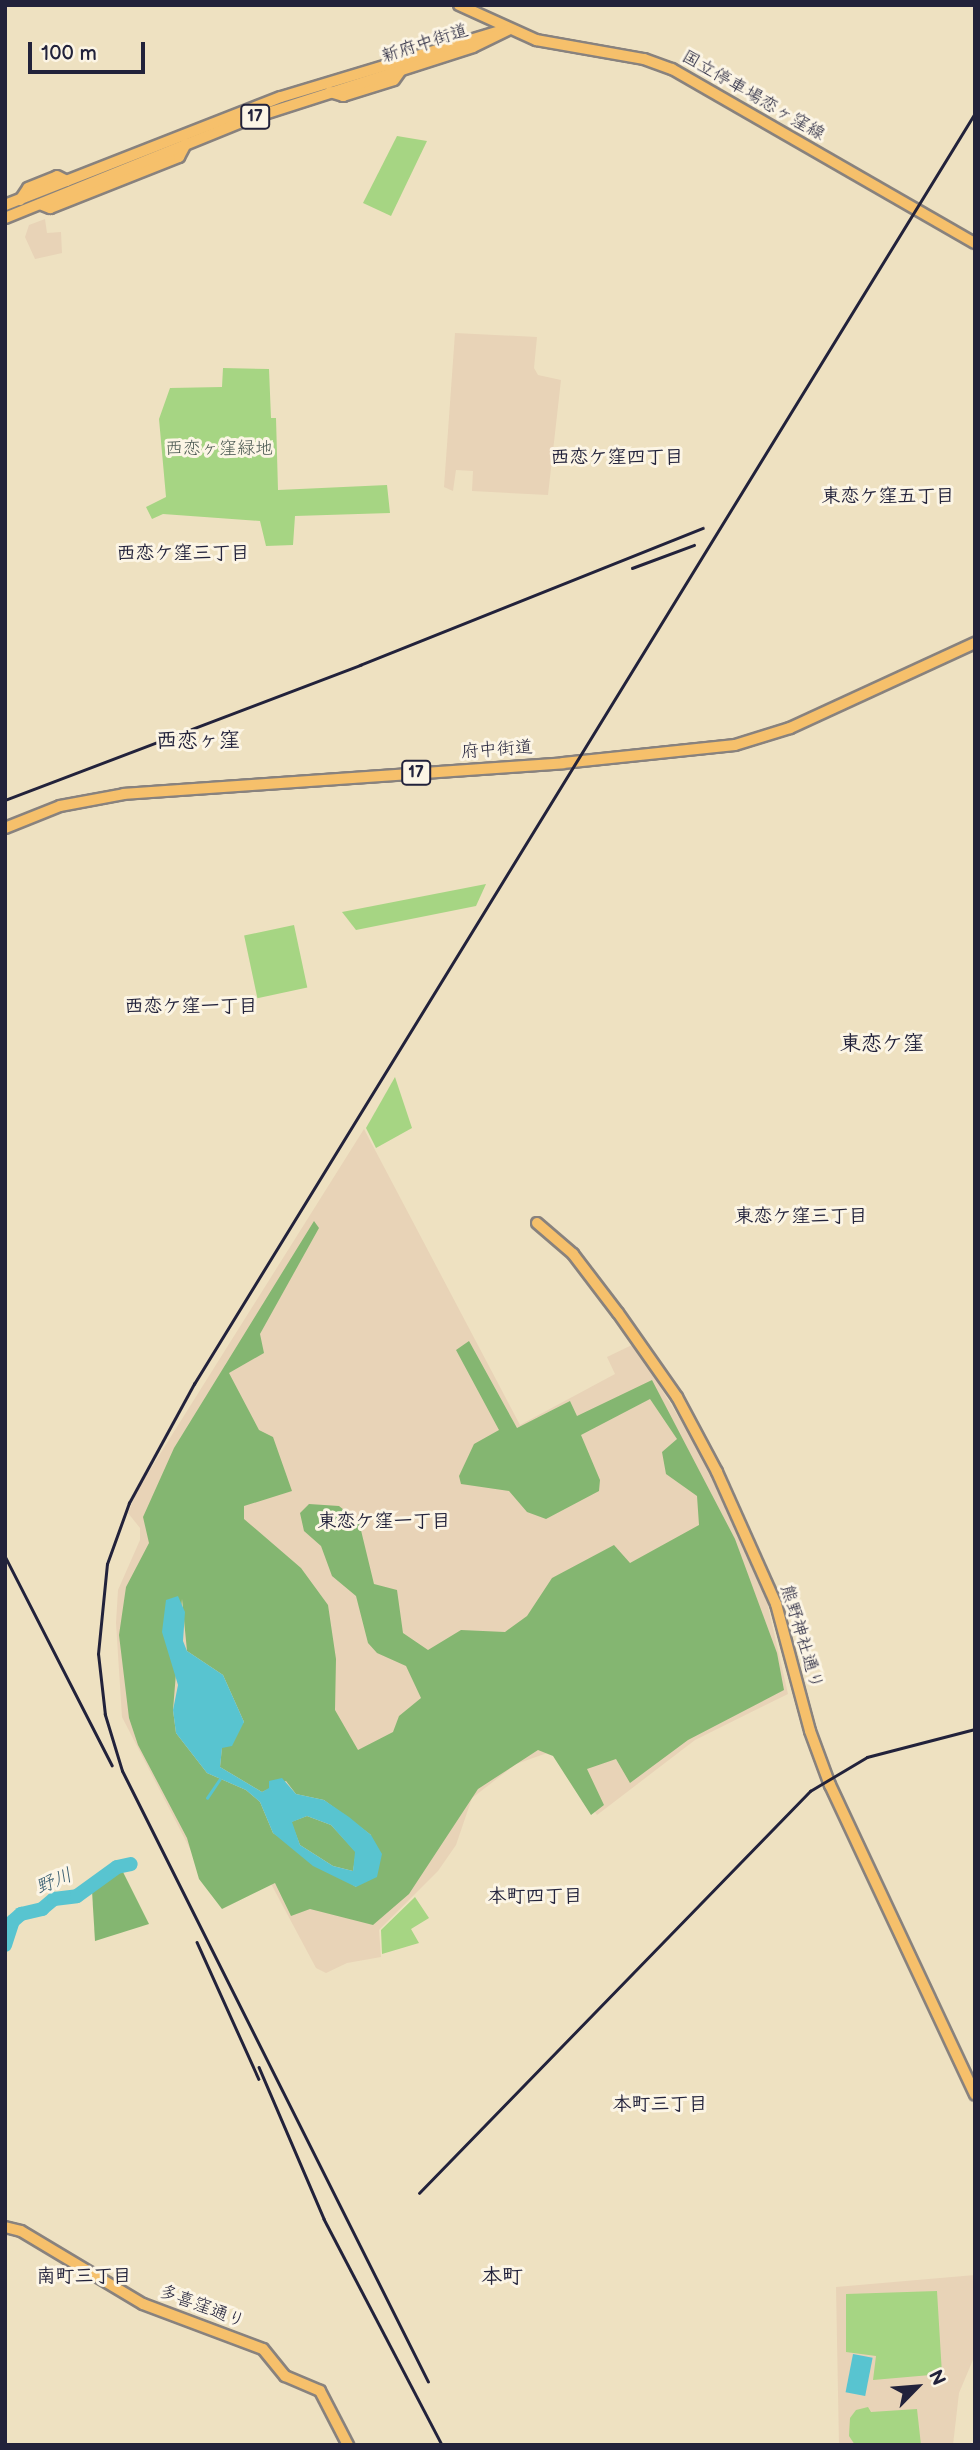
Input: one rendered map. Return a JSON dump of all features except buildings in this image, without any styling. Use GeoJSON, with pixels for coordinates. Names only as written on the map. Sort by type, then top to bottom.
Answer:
{"type":"FeatureCollection","features":[{"type":"Feature","properties":{"kind":"main road","name":"国立停車場恋ヶ窪線"},"geometry":{"type":"LineString","coordinates":[[459,5],[552,45],[644,59],[672,69],[975,243]]}},
{"type":"Feature","properties":{"kind":"main road","name":"新府中街道"},"geometry":{"type":"LineString","coordinates":[[5,218],[186,144],[472,47],[510,29]]}},
{"type":"Feature","properties":{"kind":"main road","name":"新府中街道"},"geometry":{"type":"LineString","coordinates":[[5,205],[281,97],[510,29]]}},
{"type":"Feature","properties":{"kind":"main road","name":"府中街道"},"geometry":{"type":"LineString","coordinates":[[5,828],[60,806],[124,794],[563,763],[735,745],[790,728],[975,643]]}},
{"type":"Feature","properties":{"kind":"main road","name":"熊野神社通り"},"geometry":{"type":"LineString","coordinates":[[537,1223],[573,1254],[610,1302],[666,1380],[706,1448],[776,1604],[810,1731],[830,1785],[975,2095]]}},
{"type":"Feature","properties":{"kind":"main road","name":"多喜窪通り"},"geometry":{"type":"LineString","coordinates":[[5,2227],[21,2231],[143,2304],[263,2349],[285,2376],[320,2391],[348,2445]]}},
{"type":"Feature","properties":{"kind":"shaded area"},"geometry":{"type":"Polygon","coordinates":[[[45,219],[47,233],[61,232],[62,253],[35,259],[25,237],[29,225],[45,219]]]}},
{"type":"Feature","properties":{"kind":"shaded area"},"geometry":{"type":"Polygon","coordinates":[[[455,333],[537,337],[534,368],[538,375],[561,380],[548,495],[472,491],[473,471],[456,470],[453,491],[444,487],[455,333]]]}},
{"type":"Feature","properties":{"kind":"shaded area"},"geometry":{"type":"Polygon","coordinates":[[[364,1129],[520,1425],[615,1374],[607,1357],[634,1344],[709,1467],[765,1593],[788,1694],[695,1740],[597,1815],[553,1751],[516,1764],[472,1798],[456,1845],[438,1871],[379,1930],[381,1957],[347,1963],[326,1973],[316,1968],[269,1880],[205,1878],[122,1717],[116,1623],[118,1590],[140,1540],[140,1528],[128,1513],[138,1489],[364,1129]]]}},
{"type":"Feature","properties":{"kind":"shaded area"},"geometry":{"type":"Polygon","coordinates":[[[975,2275],[975,2355],[959,2393],[953,2445],[839,2445],[836,2287],[975,2275]]]}},
{"type":"Feature","properties":{"kind":"green space"},"geometry":{"type":"Polygon","coordinates":[[[397,136],[427,141],[391,216],[363,203],[397,136]]]}},
{"type":"Feature","properties":{"kind":"green space","name":"西恋ヶ窪緑地"},"geometry":{"type":"Polygon","coordinates":[[[223,368],[269,369],[271,418],[276,418],[278,490],[387,485],[390,513],[295,516],[293,545],[266,546],[260,521],[163,514],[152,519],[146,507],[166,497],[159,419],[170,388],[222,387],[223,368]]]}},
{"type":"Feature","properties":{"kind":"green space"},"geometry":{"type":"Polygon","coordinates":[[[486,884],[476,906],[356,930],[342,912],[486,884]]]}},
{"type":"Feature","properties":{"kind":"green space"},"geometry":{"type":"Polygon","coordinates":[[[294,925],[307,988],[257,998],[244,936],[294,925]]]}},
{"type":"Feature","properties":{"kind":"green space"},"geometry":{"type":"Polygon","coordinates":[[[395,1077],[412,1128],[376,1148],[366,1128],[395,1077]]]}},
{"type":"Feature","properties":{"kind":"green space"},"geometry":{"type":"Polygon","coordinates":[[[314,1221],[319,1228],[260,1334],[264,1353],[229,1373],[259,1430],[273,1437],[292,1491],[244,1506],[244,1519],[301,1568],[328,1605],[336,1659],[335,1710],[358,1750],[393,1732],[399,1716],[421,1698],[406,1666],[377,1653],[368,1643],[356,1596],[332,1576],[321,1546],[304,1531],[300,1513],[309,1504],[339,1506],[359,1522],[374,1584],[397,1590],[403,1633],[428,1650],[461,1630],[505,1632],[527,1616],[552,1578],[614,1545],[630,1563],[699,1525],[697,1496],[666,1474],[662,1452],[677,1439],[650,1399],[581,1435],[600,1480],[599,1491],[546,1519],[527,1512],[509,1491],[461,1484],[459,1476],[474,1444],[499,1430],[456,1350],[469,1341],[517,1428],[570,1401],[577,1416],[652,1380],[735,1539],[777,1653],[784,1690],[688,1740],[630,1783],[616,1759],[587,1769],[604,1805],[591,1815],[553,1756],[538,1750],[478,1789],[409,1894],[373,1925],[310,1909],[291,1916],[275,1883],[222,1909],[199,1879],[187,1838],[138,1745],[129,1718],[119,1635],[126,1587],[149,1543],[143,1517],[174,1448],[314,1221]],[[182,1599],[173,1710],[176,1733],[207,1773],[246,1790],[260,1802],[273,1833],[356,1887],[371,1835],[324,1800],[296,1794],[286,1781],[262,1792],[220,1767],[222,1747],[244,1722],[223,1675],[187,1651],[182,1599]]]}},
{"type":"Feature","properties":{"kind":"green space"},"geometry":{"type":"Polygon","coordinates":[[[307,1816],[331,1825],[356,1852],[353,1871],[333,1866],[300,1845],[291,1822],[307,1816]]]}},
{"type":"Feature","properties":{"kind":"green space"},"geometry":{"type":"Polygon","coordinates":[[[122,1870],[149,1924],[95,1941],[92,1891],[114,1871],[122,1870]]]}},
{"type":"Feature","properties":{"kind":"green space"},"geometry":{"type":"Polygon","coordinates":[[[415,1897],[429,1918],[411,1929],[419,1943],[382,1954],[381,1930],[415,1897]]]}},
{"type":"Feature","properties":{"kind":"green space"},"geometry":{"type":"Polygon","coordinates":[[[937,2291],[942,2374],[873,2380],[876,2356],[846,2352],[846,2294],[937,2291]]]}},
{"type":"Feature","properties":{"kind":"green space"},"geometry":{"type":"Polygon","coordinates":[[[868,2407],[871,2412],[917,2409],[921,2445],[855,2445],[849,2436],[850,2418],[856,2410],[868,2407]]]}},
{"type":"Feature","properties":{"kind":"water"},"geometry":{"type":"Polygon","coordinates":[[[178,1596],[185,1612],[183,1641],[187,1651],[223,1675],[244,1722],[232,1746],[222,1748],[220,1767],[262,1792],[269,1788],[269,1781],[282,1778],[296,1794],[324,1800],[349,1817],[371,1835],[382,1854],[377,1877],[356,1887],[313,1866],[273,1833],[260,1802],[246,1790],[207,1773],[176,1733],[173,1710],[178,1685],[162,1632],[166,1600],[178,1596]],[[307,1816],[292,1822],[300,1845],[333,1866],[353,1871],[355,1852],[331,1825],[307,1816]]]}},
{"type":"Feature","properties":{"kind":"water"},"geometry":{"type":"Polygon","coordinates":[[[853,2354],[873,2358],[865,2396],[846,2392],[853,2354]]]}},
{"type":"Feature","properties":{"kind":"waterway","name":"野川"},"geometry":{"type":"LineString","coordinates":[[207,1798],[219,1780]]}},
{"type":"Feature","properties":{"kind":"waterway","name":"野川"},"geometry":{"type":"LineString","coordinates":[[5,1945],[13,1921],[21,1914],[42,1909],[54,1899],[77,1896],[117,1867],[131,1864]]}},
{"type":"Feature","properties":{"kind":"railway"},"geometry":{"type":"LineString","coordinates":[[428,2382],[122,1771],[105,1715],[98,1654],[107,1564],[129,1503],[194,1384],[975,113]]}},
{"type":"Feature","properties":{"kind":"railway"},"geometry":{"type":"LineString","coordinates":[[5,800],[360,665],[703,528]]}},
{"type":"Feature","properties":{"kind":"railway"},"geometry":{"type":"LineString","coordinates":[[632,568],[694,545]]}},
{"type":"Feature","properties":{"kind":"railway"},"geometry":{"type":"LineString","coordinates":[[5,1556],[112,1765]]}},
{"type":"Feature","properties":{"kind":"railway"},"geometry":{"type":"LineString","coordinates":[[419,2193],[810,1791],[867,1757],[975,1729]]}},
{"type":"Feature","properties":{"kind":"railway"},"geometry":{"type":"LineString","coordinates":[[197,1942],[259,2079]]}},
{"type":"Feature","properties":{"kind":"railway"},"geometry":{"type":"LineString","coordinates":[[259,2067],[324,2219],[442,2445]]}},
{"type":"Feature","properties":{"kind":"district","name":"西恋ケ窪四丁目"},"geometry":{"type":"Point","coordinates":[617,458]}},
{"type":"Feature","properties":{"kind":"district","name":"東恋ケ窪五丁目"},"geometry":{"type":"Point","coordinates":[888,497]}},
{"type":"Feature","properties":{"kind":"district","name":"西恋ケ窪三丁目"},"geometry":{"type":"Point","coordinates":[183,554]}},
{"type":"Feature","properties":{"kind":"district","name":"西恋ヶ窪"},"geometry":{"type":"Point","coordinates":[198,741]}},
{"type":"Feature","properties":{"kind":"district","name":"西恋ケ窪一丁目"},"geometry":{"type":"Point","coordinates":[191,1007]}},
{"type":"Feature","properties":{"kind":"district","name":"東恋ケ窪"},"geometry":{"type":"Point","coordinates":[882,1044]}},
{"type":"Feature","properties":{"kind":"district","name":"東恋ケ窪三丁目"},"geometry":{"type":"Point","coordinates":[801,1217]}},
{"type":"Feature","properties":{"kind":"district","name":"東恋ケ窪一丁目"},"geometry":{"type":"Point","coordinates":[384,1522]}},
{"type":"Feature","properties":{"kind":"district","name":"本町四丁目"},"geometry":{"type":"Point","coordinates":[535,1897]}},
{"type":"Feature","properties":{"kind":"district","name":"本町三丁目"},"geometry":{"type":"Point","coordinates":[660,2105]}},
{"type":"Feature","properties":{"kind":"district","name":"南町三丁目"},"geometry":{"type":"Point","coordinates":[84,2277]}},
{"type":"Feature","properties":{"kind":"district","name":"本町"},"geometry":{"type":"Point","coordinates":[502,2277]}}]}
